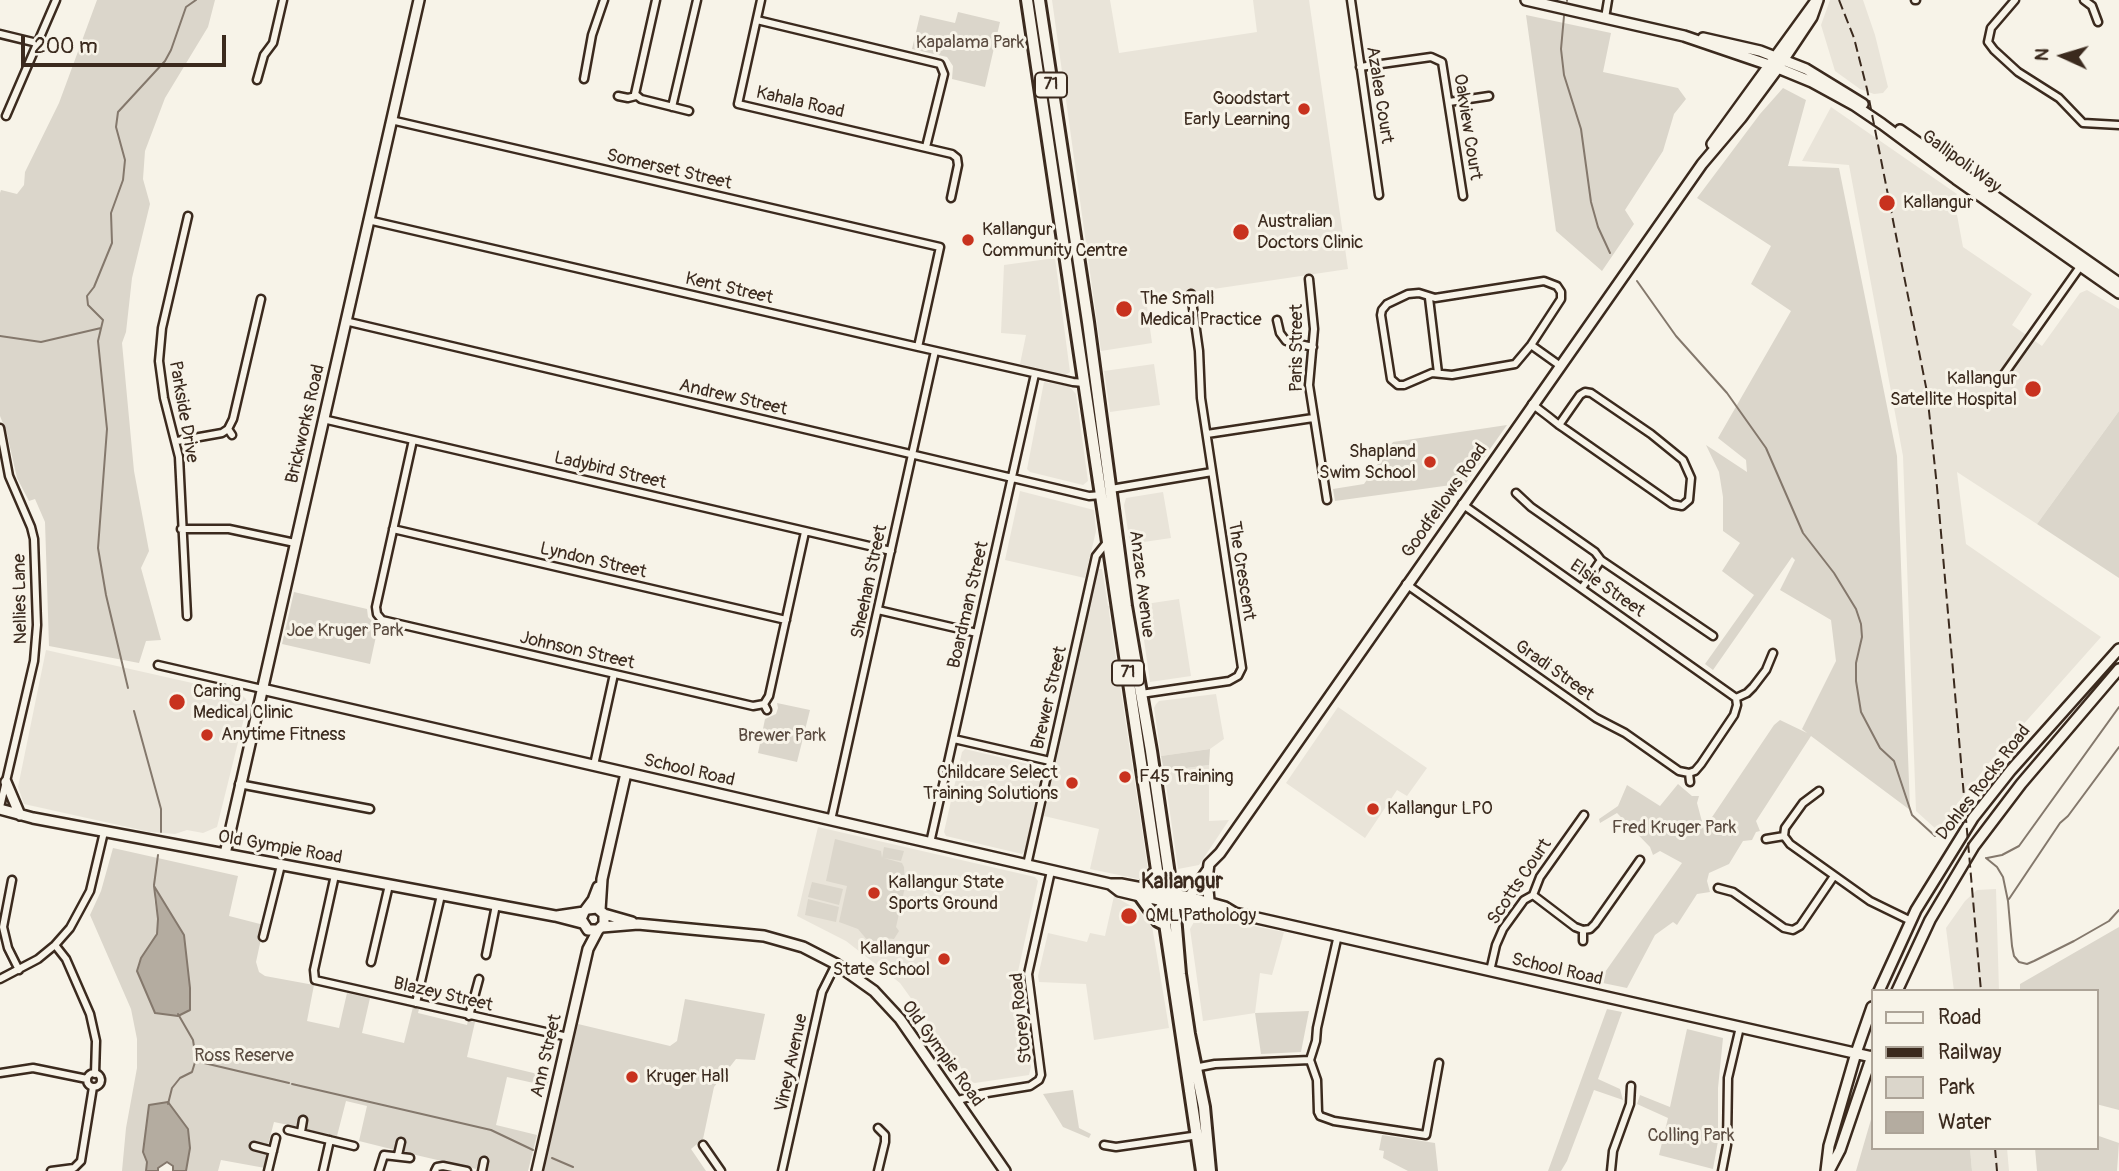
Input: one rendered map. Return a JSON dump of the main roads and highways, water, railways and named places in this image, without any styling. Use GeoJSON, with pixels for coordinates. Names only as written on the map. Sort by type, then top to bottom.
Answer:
{"type":"FeatureCollection","features":[{"type":"Feature","properties":{"kind":"highway","name":"Anzac Avenue"},"geometry":{"type":"LineString","coordinates":[[1027,0],[1164,924],[1192,1069]]}},
{"type":"Feature","properties":{"kind":"highway","name":"Anzac Avenue"},"geometry":{"type":"LineString","coordinates":[[1039,0],[1112,488],[1121,572],[1173,899],[1192,1069],[1210,1171]]}},
{"type":"Feature","properties":{"kind":"highway"},"geometry":{"type":"LineString","coordinates":[[1157,870],[1141,892],[1158,921],[1164,924]]}},
{"type":"Feature","properties":{"kind":"highway","name":"Anzac Avenue"},"geometry":{"type":"LineString","coordinates":[[1202,1135],[1202,1171]]}},
{"type":"Feature","properties":{"kind":"water"},"geometry":{"type":"Polygon","coordinates":[[[154,886],[184,935],[190,1010],[178,1016],[155,1013],[137,971],[141,958],[157,934],[154,886]]]}},
{"type":"Feature","properties":{"kind":"water"},"geometry":{"type":"Polygon","coordinates":[[[168,1102],[188,1129],[190,1148],[186,1171],[173,1171],[173,1166],[167,1162],[158,1168],[158,1171],[146,1171],[147,1162],[143,1152],[149,1105],[168,1102]]]}},
{"type":"Feature","properties":{"kind":"waterway"},"geometry":{"type":"LineString","coordinates":[[128,688],[98,548],[107,429],[98,341],[103,320],[88,305],[87,296],[94,287],[112,243],[111,213],[123,180],[125,160],[116,127],[118,112],[165,61],[186,7],[196,0]]}},
{"type":"Feature","properties":{"kind":"waterway"},"geometry":{"type":"LineString","coordinates":[[1564,16],[1561,49],[1564,75],[1581,129],[1591,202],[1598,227],[1610,253]]}},
{"type":"Feature","properties":{"kind":"waterway"},"geometry":{"type":"LineString","coordinates":[[1637,281],[1676,336],[1727,393],[1766,448],[1803,533],[1834,573],[1856,609],[1862,637],[1856,663],[1861,712],[1880,748],[1894,761],[1912,815],[1935,836]]}},
{"type":"Feature","properties":{"kind":"waterway"},"geometry":{"type":"LineString","coordinates":[[0,336],[41,342],[101,328]]}},
{"type":"Feature","properties":{"kind":"waterway"},"geometry":{"type":"LineString","coordinates":[[1987,858],[2002,855],[2019,846],[2119,707]]}},
{"type":"Feature","properties":{"kind":"waterway"},"geometry":{"type":"LineString","coordinates":[[134,711],[161,809],[161,832]]}},
{"type":"Feature","properties":{"kind":"waterway"},"geometry":{"type":"LineString","coordinates":[[2009,899],[2060,823],[2119,747]]}},
{"type":"Feature","properties":{"kind":"waterway"},"geometry":{"type":"LineString","coordinates":[[154,885],[158,855]]}},
{"type":"Feature","properties":{"kind":"waterway"},"geometry":{"type":"LineString","coordinates":[[1986,858],[1997,867],[2003,877],[2012,946],[2014,956],[2019,962],[2027,964],[2074,941],[2109,921],[2119,910]]}},
{"type":"Feature","properties":{"kind":"waterway"},"geometry":{"type":"LineString","coordinates":[[168,1104],[172,1088],[180,1078],[192,1072],[196,1059],[193,1040],[178,1014]]}},
{"type":"Feature","properties":{"kind":"waterway"},"geometry":{"type":"LineString","coordinates":[[196,1059],[289,1083]]}},
{"type":"Feature","properties":{"kind":"waterway"},"geometry":{"type":"LineString","coordinates":[[292,1084],[491,1130],[533,1150]]}},
{"type":"Feature","properties":{"kind":"waterway"},"geometry":{"type":"LineString","coordinates":[[552,1158],[573,1167]]}},
{"type":"Feature","properties":{"kind":"railway"},"geometry":{"type":"LineString","coordinates":[[1839,0],[1854,38],[1867,89],[1927,392],[1981,989]]}},
{"type":"Feature","properties":{"kind":"railway"},"geometry":{"type":"LineString","coordinates":[[1995,1150],[1997,1171]]}},
{"type":"Feature","properties":{"kind":"place","name":"Goodstart Early Learning"},"geometry":{"type":"Point","coordinates":[1304,109]}},
{"type":"Feature","properties":{"kind":"place","name":"Kallangur"},"geometry":{"type":"Point","coordinates":[1887,203]}},
{"type":"Feature","properties":{"kind":"place","name":"Australian Doctors Clinic"},"geometry":{"type":"Point","coordinates":[1241,232]}},
{"type":"Feature","properties":{"kind":"place","name":"Kallangur Community Centre"},"geometry":{"type":"Point","coordinates":[968,240]}},
{"type":"Feature","properties":{"kind":"place","name":"The Small Medical Practice"},"geometry":{"type":"Point","coordinates":[1124,309]}},
{"type":"Feature","properties":{"kind":"place","name":"Kallangur Satellite Hospital"},"geometry":{"type":"Point","coordinates":[2033,389]}},
{"type":"Feature","properties":{"kind":"place","name":"Shapland Swim School"},"geometry":{"type":"Point","coordinates":[1430,462]}},
{"type":"Feature","properties":{"kind":"place","name":"Caring Medical Clinic"},"geometry":{"type":"Point","coordinates":[177,702]}},
{"type":"Feature","properties":{"kind":"place","name":"Anytime Fitness"},"geometry":{"type":"Point","coordinates":[207,735]}},
{"type":"Feature","properties":{"kind":"place","name":"F45 Training"},"geometry":{"type":"Point","coordinates":[1125,777]}},
{"type":"Feature","properties":{"kind":"place","name":"Childcare Select Training Solutions"},"geometry":{"type":"Point","coordinates":[1072,783]}},
{"type":"Feature","properties":{"kind":"place","name":"Kallangur LPO"},"geometry":{"type":"Point","coordinates":[1373,809]}},
{"type":"Feature","properties":{"kind":"place","name":"Kallangur State Sports Ground"},"geometry":{"type":"Point","coordinates":[874,893]}},
{"type":"Feature","properties":{"kind":"place","name":"QML Pathology"},"geometry":{"type":"Point","coordinates":[1129,916]}},
{"type":"Feature","properties":{"kind":"place","name":"Kallangur State School"},"geometry":{"type":"Point","coordinates":[944,959]}},
{"type":"Feature","properties":{"kind":"place","name":"Kruger Hall"},"geometry":{"type":"Point","coordinates":[632,1077]}},
{"type":"Feature","properties":{"kind":"district","name":"Kallangur"},"geometry":{"type":"Point","coordinates":[1182,883]}},
{"type":"Feature","properties":{"kind":"park label","name":"Kapalama Park"},"geometry":{"type":"Point","coordinates":[970,43]}},
{"type":"Feature","properties":{"kind":"park label","name":"Joe Kruger Park"},"geometry":{"type":"Point","coordinates":[345,631]}},
{"type":"Feature","properties":{"kind":"park label","name":"Brewer Park"},"geometry":{"type":"Point","coordinates":[782,736]}},
{"type":"Feature","properties":{"kind":"park label","name":"Fred Kruger Park"},"geometry":{"type":"Point","coordinates":[1674,828]}},
{"type":"Feature","properties":{"kind":"park label","name":"Ross Reserve"},"geometry":{"type":"Point","coordinates":[244,1056]}},
{"type":"Feature","properties":{"kind":"park label","name":"Colling Park"},"geometry":{"type":"Point","coordinates":[1691,1136]}}]}
